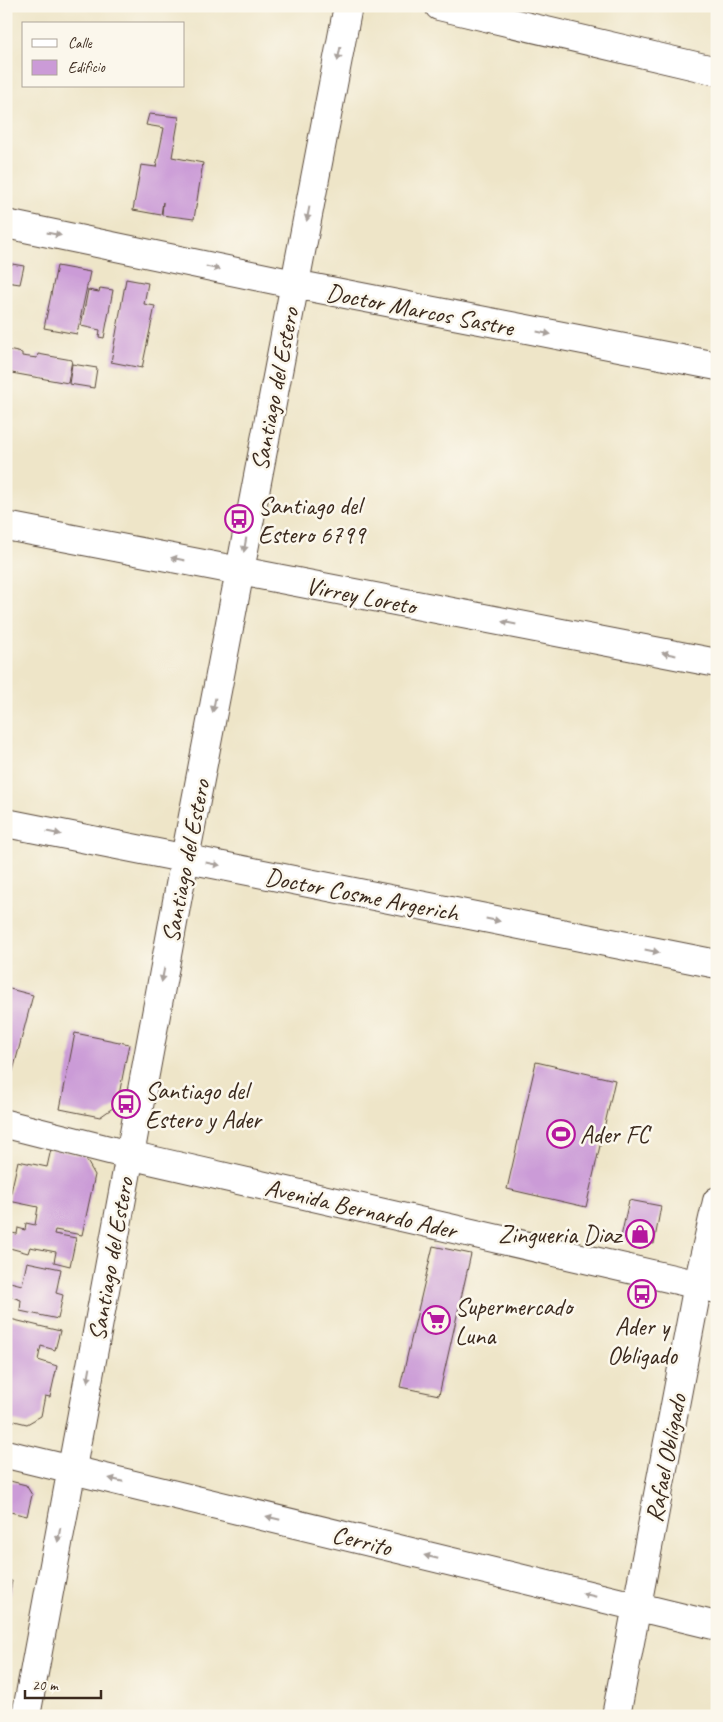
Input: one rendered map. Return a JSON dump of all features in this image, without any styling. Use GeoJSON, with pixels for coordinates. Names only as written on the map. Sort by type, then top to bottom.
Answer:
{"type":"FeatureCollection","features":[{"type":"Feature","properties":{"kind":"street","name":"Santiago del Estero"},"geometry":{"type":"LineString","coordinates":[[26,1716],[129,1155],[348,6]]}},
{"type":"Feature","properties":{"kind":"street"},"geometry":{"type":"LineString","coordinates":[[438,6],[717,71]]}},
{"type":"Feature","properties":{"kind":"street","name":"Doctor Marcos Sastre"},"geometry":{"type":"LineString","coordinates":[[6,224],[294,284],[717,366]]}},
{"type":"Feature","properties":{"kind":"street","name":"Virrey Loreto"},"geometry":{"type":"LineString","coordinates":[[6,526],[717,663]]}},
{"type":"Feature","properties":{"kind":"street","name":"Doctor Cosme Argerich"},"geometry":{"type":"LineString","coordinates":[[6,823],[717,964]]}},
{"type":"Feature","properties":{"kind":"street","name":"Avenida Bernardo Ader"},"geometry":{"type":"LineString","coordinates":[[6,1124],[129,1155],[707,1286]]}},
{"type":"Feature","properties":{"kind":"street","name":"Rafael Obligado"},"geometry":{"type":"LineString","coordinates":[[616,1716],[637,1606],[707,1286],[717,1202]]}},
{"type":"Feature","properties":{"kind":"street","name":"Cerrito"},"geometry":{"type":"LineString","coordinates":[[6,1454],[717,1626]]}},
{"type":"Feature","properties":{"kind":"building"},"geometry":{"type":"Polygon","coordinates":[[[149,114],[179,117],[172,157],[203,163],[194,219],[162,215],[163,202],[161,215],[133,210],[141,165],[156,167],[164,128],[146,125],[149,114]]]}},
{"type":"Feature","properties":{"kind":"building"},"geometry":{"type":"Polygon","coordinates":[[[6,263],[24,266],[20,284],[6,282],[6,263]]]}},
{"type":"Feature","properties":{"kind":"building"},"geometry":{"type":"Polygon","coordinates":[[[57,266],[90,272],[77,334],[44,328],[57,266]]]}},
{"type":"Feature","properties":{"kind":"building"},"geometry":{"type":"Polygon","coordinates":[[[126,279],[148,283],[144,304],[155,306],[142,368],[111,362],[126,279]]]}},
{"type":"Feature","properties":{"kind":"building"},"geometry":{"type":"Polygon","coordinates":[[[100,288],[113,290],[104,338],[99,337],[100,330],[81,326],[88,290],[99,292],[100,288]]]}},
{"type":"Feature","properties":{"kind":"building"},"geometry":{"type":"Polygon","coordinates":[[[8,350],[22,353],[22,356],[37,358],[38,354],[72,360],[68,383],[6,372],[8,350]]]}},
{"type":"Feature","properties":{"kind":"building"},"geometry":{"type":"Polygon","coordinates":[[[72,364],[97,368],[94,388],[69,384],[72,364]]]}},
{"type":"Feature","properties":{"kind":"building"},"geometry":{"type":"Polygon","coordinates":[[[6,988],[33,995],[9,1086],[6,1085],[6,988]]]}},
{"type":"Feature","properties":{"kind":"building"},"geometry":{"type":"Polygon","coordinates":[[[75,1033],[129,1044],[117,1105],[100,1117],[60,1109],[75,1033]]]}},
{"type":"Feature","properties":{"kind":"building","name":"Ader FC"},"geometry":{"type":"Polygon","coordinates":[[[536,1062],[615,1080],[586,1207],[507,1189],[536,1062]]]}},
{"type":"Feature","properties":{"kind":"building"},"geometry":{"type":"Polygon","coordinates":[[[51,1149],[84,1156],[95,1175],[82,1235],[55,1230],[54,1234],[76,1238],[70,1266],[54,1262],[56,1252],[30,1247],[28,1253],[6,1247],[6,1232],[17,1234],[18,1228],[25,1230],[26,1223],[35,1225],[38,1207],[9,1201],[18,1161],[47,1167],[51,1149]]]}},
{"type":"Feature","properties":{"kind":"building"},"geometry":{"type":"Polygon","coordinates":[[[629,1200],[661,1206],[654,1244],[621,1237],[629,1200]]]}},
{"type":"Feature","properties":{"kind":"building","name":"Supermercado Luna"},"geometry":{"type":"Polygon","coordinates":[[[433,1246],[471,1254],[439,1395],[400,1387],[433,1246]]]}},
{"type":"Feature","properties":{"kind":"building"},"geometry":{"type":"Polygon","coordinates":[[[27,1262],[61,1269],[56,1293],[63,1295],[58,1319],[20,1311],[21,1300],[6,1295],[6,1281],[22,1285],[27,1262]]]}},
{"type":"Feature","properties":{"kind":"building"},"geometry":{"type":"Polygon","coordinates":[[[6,1318],[60,1331],[55,1350],[41,1346],[38,1360],[57,1366],[50,1397],[45,1396],[41,1416],[27,1424],[6,1419],[6,1318]]]}},
{"type":"Feature","properties":{"kind":"building"},"geometry":{"type":"Polygon","coordinates":[[[6,1480],[26,1485],[32,1495],[27,1516],[6,1511],[6,1480]]]}},
{"type":"Feature","properties":{"kind":"building"},"geometry":{"type":"Polygon","coordinates":[[[6,1580],[12,1581],[9,1596],[6,1595],[6,1580]]]}},
{"type":"Feature","properties":{"kind":"place","name":"Santiago del Estero 6799"},"geometry":{"type":"Point","coordinates":[239,519]}},
{"type":"Feature","properties":{"kind":"place","name":"Santiago del Estero y Ader"},"geometry":{"type":"Point","coordinates":[126,1104]}},
{"type":"Feature","properties":{"kind":"place","name":"Ader FC"},"geometry":{"type":"Point","coordinates":[561,1134]}},
{"type":"Feature","properties":{"kind":"place","name":"Zingueria Diaz"},"geometry":{"type":"Point","coordinates":[640,1234]}},
{"type":"Feature","properties":{"kind":"place","name":"Ader y Obligado"},"geometry":{"type":"Point","coordinates":[642,1294]}},
{"type":"Feature","properties":{"kind":"place","name":"Supermercado Luna"},"geometry":{"type":"Point","coordinates":[436,1320]}}]}
